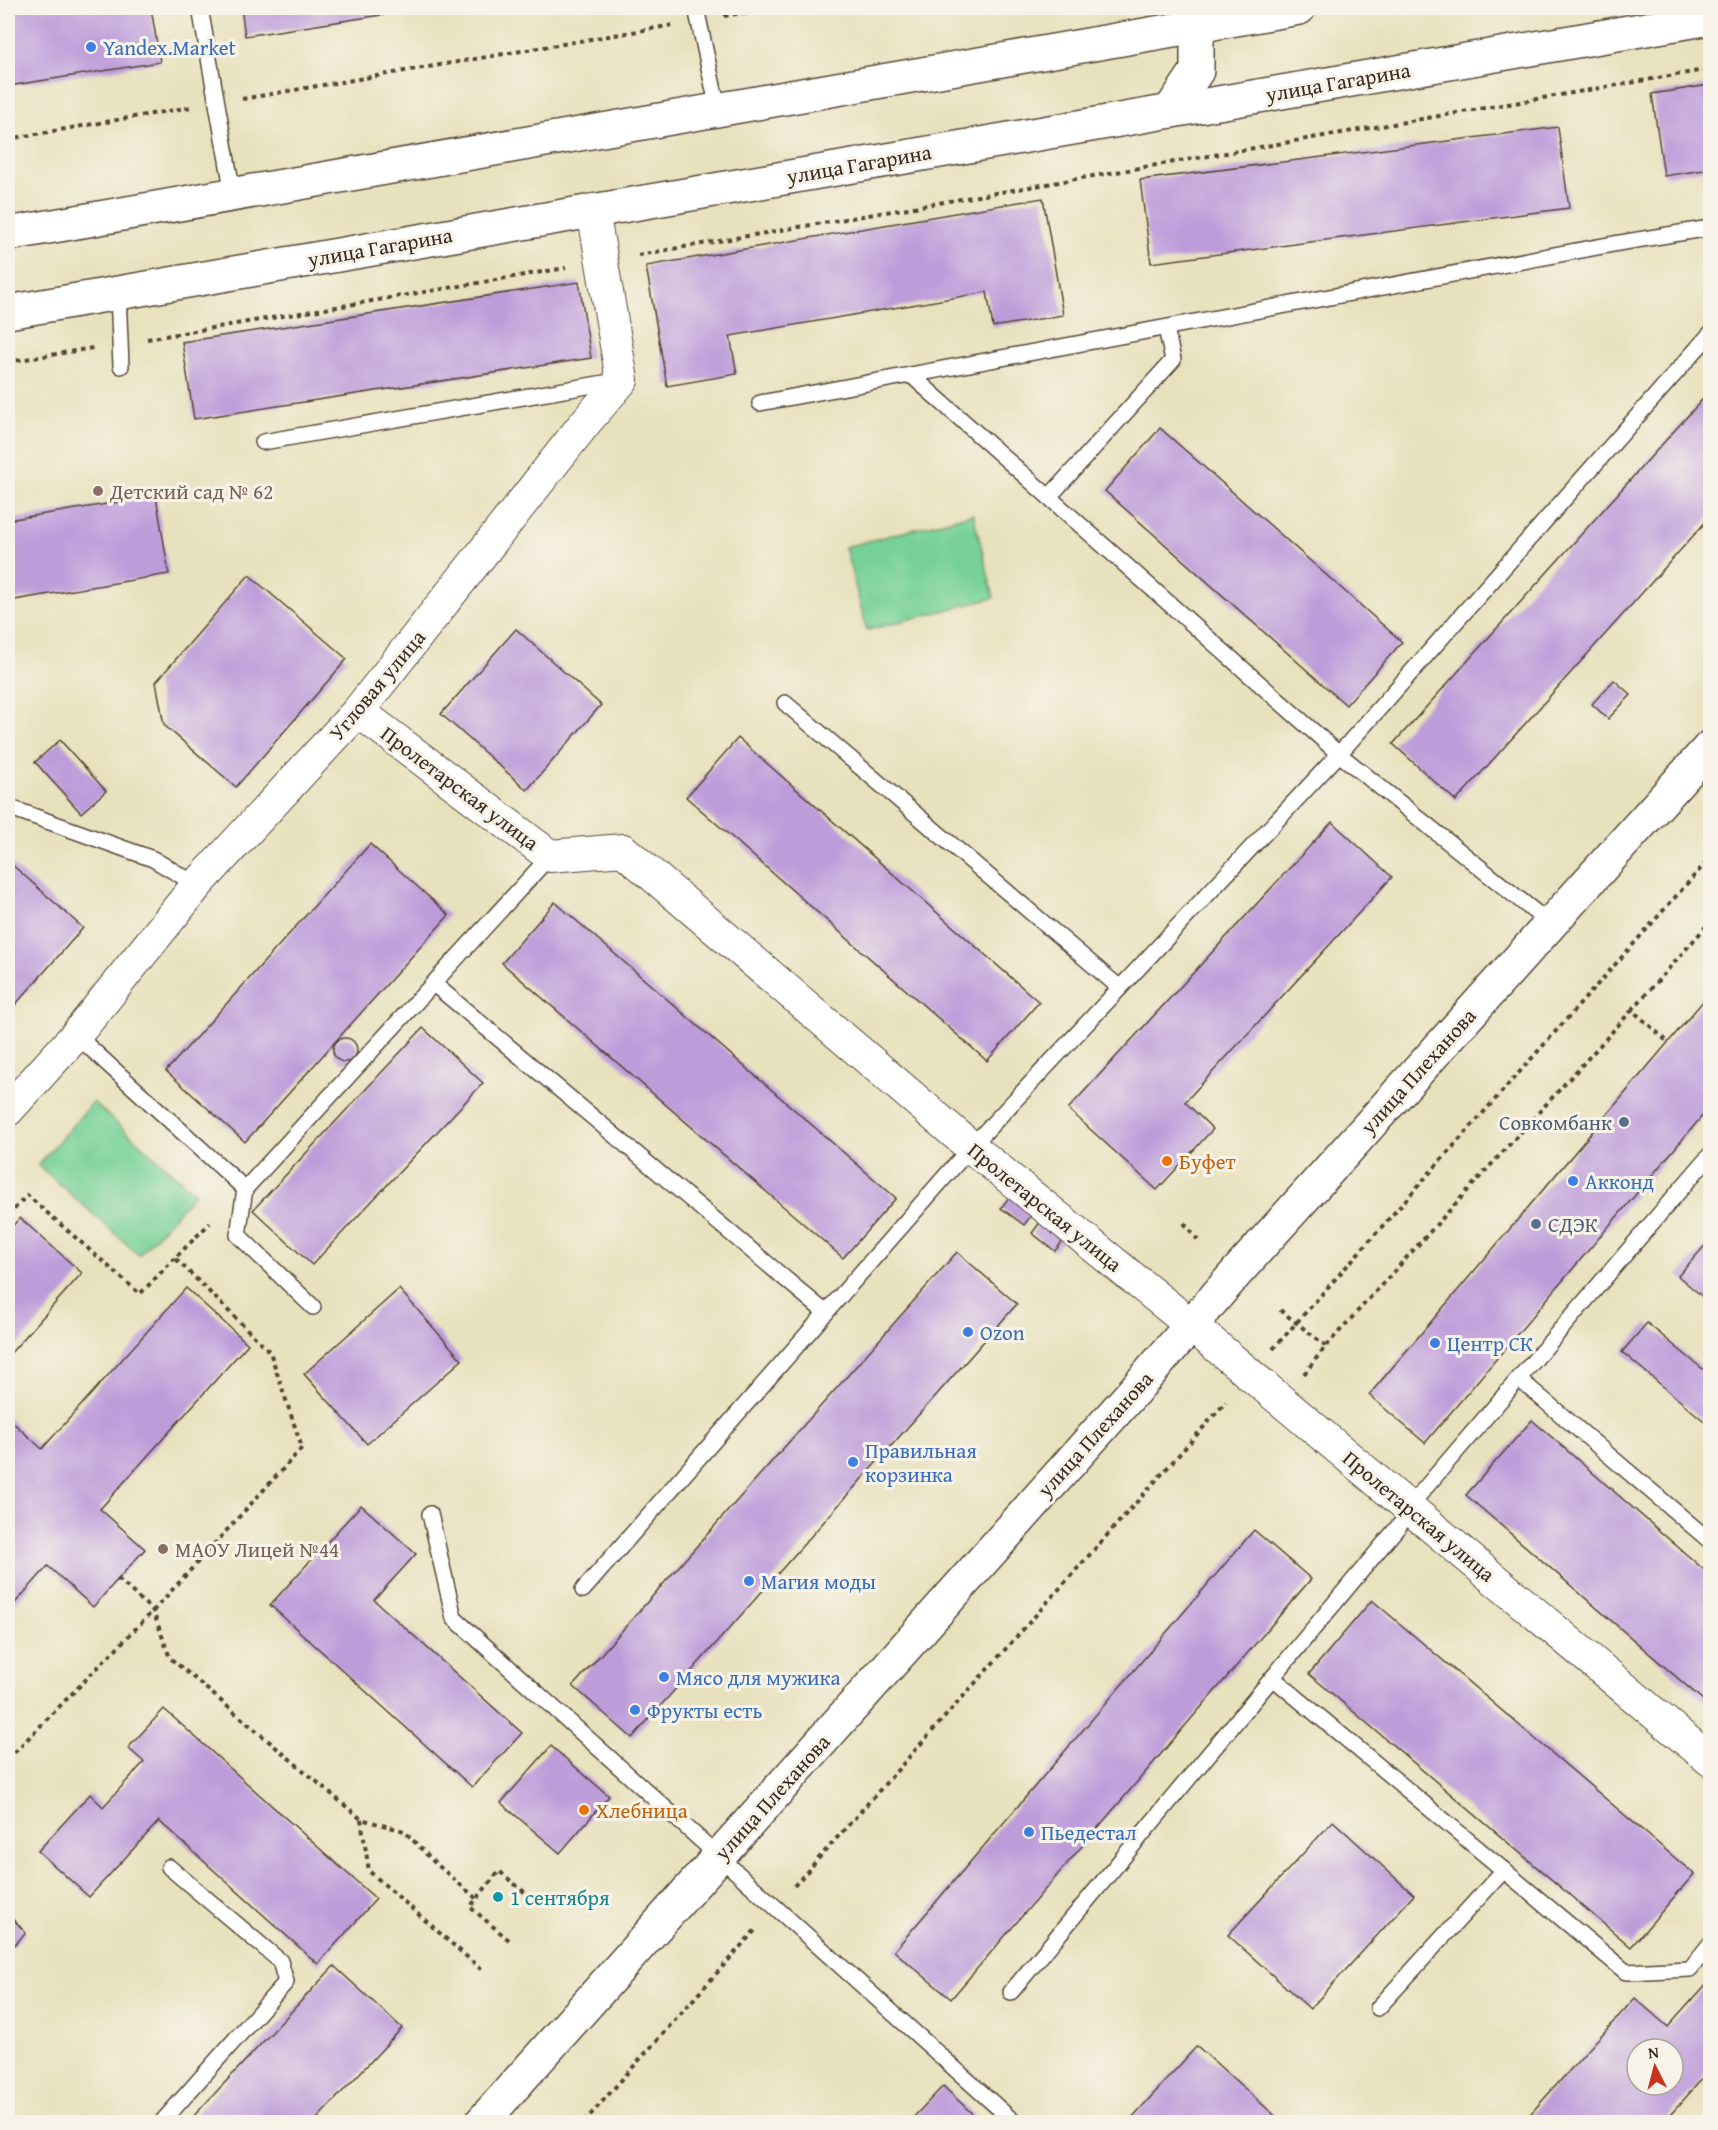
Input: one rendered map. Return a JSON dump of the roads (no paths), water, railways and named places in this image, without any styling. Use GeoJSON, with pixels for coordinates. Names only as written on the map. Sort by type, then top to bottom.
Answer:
{"type":"FeatureCollection","features":[{"type":"Feature","properties":{"kind":"main road"},"geometry":{"type":"LineString","coordinates":[[8,234],[718,109],[1197,16],[1299,8]]}},
{"type":"Feature","properties":{"kind":"main road"},"geometry":{"type":"LineString","coordinates":[[1170,111],[1197,71],[1197,16]]}},
{"type":"Feature","properties":{"kind":"main road","name":"улица Гагарина"},"geometry":{"type":"LineString","coordinates":[[8,312],[1710,18]]}},
{"type":"Feature","properties":{"kind":"main road","name":"улица Плеханова"},"geometry":{"type":"LineString","coordinates":[[482,2122],[1191,1325],[1710,747]]}},
{"type":"Feature","properties":{"kind":"street"},"geometry":{"type":"LineString","coordinates":[[593,210],[622,380]]}},
{"type":"Feature","properties":{"kind":"street","name":"Угловая улица"},"geometry":{"type":"LineString","coordinates":[[8,1110],[76,1035],[196,885],[358,711],[585,423],[622,380]]}},
{"type":"Feature","properties":{"kind":"street","name":"Пролетарская улица"},"geometry":{"type":"LineString","coordinates":[[358,711],[550,856],[623,850],[971,1147],[1191,1325],[1710,1760]]}},
{"type":"Feature","properties":{"kind":"lane"},"geometry":{"type":"LineString","coordinates":[[200,8],[233,194]]}},
{"type":"Feature","properties":{"kind":"lane"},"geometry":{"type":"LineString","coordinates":[[697,14],[718,109]]}},
{"type":"Feature","properties":{"kind":"lane"},"geometry":{"type":"LineString","coordinates":[[760,404],[1608,245],[1710,228]]}},
{"type":"Feature","properties":{"kind":"lane"},"geometry":{"type":"LineString","coordinates":[[118,292],[121,366]]}},
{"type":"Feature","properties":{"kind":"lane"},"geometry":{"type":"LineString","coordinates":[[1048,497],[1173,360],[1166,328]]}},
{"type":"Feature","properties":{"kind":"lane"},"geometry":{"type":"LineString","coordinates":[[583,1590],[971,1147],[1339,754],[1710,334]]}},
{"type":"Feature","properties":{"kind":"lane"},"geometry":{"type":"LineString","coordinates":[[910,375],[1339,754],[1550,924]]}},
{"type":"Feature","properties":{"kind":"lane"},"geometry":{"type":"LineString","coordinates":[[263,442],[622,380]]}},
{"type":"Feature","properties":{"kind":"lane"},"geometry":{"type":"LineString","coordinates":[[785,703],[1119,988]]}},
{"type":"Feature","properties":{"kind":"lane"},"geometry":{"type":"LineString","coordinates":[[8,807],[153,859],[196,885]]}},
{"type":"Feature","properties":{"kind":"lane"},"geometry":{"type":"LineString","coordinates":[[313,1307],[238,1235],[245,1189],[550,856]]}},
{"type":"Feature","properties":{"kind":"lane"},"geometry":{"type":"LineString","coordinates":[[434,984],[826,1313]]}},
{"type":"Feature","properties":{"kind":"lane"},"geometry":{"type":"LineString","coordinates":[[76,1035],[245,1189]]}},
{"type":"Feature","properties":{"kind":"lane"},"geometry":{"type":"LineString","coordinates":[[1011,1992],[1519,1378],[1710,1155]]}},
{"type":"Feature","properties":{"kind":"lane"},"geometry":{"type":"LineString","coordinates":[[1519,1378],[1710,1541]]}},
{"type":"Feature","properties":{"kind":"lane"},"geometry":{"type":"LineString","coordinates":[[430,1514],[454,1618],[1014,2122]]}},
{"type":"Feature","properties":{"kind":"lane"},"geometry":{"type":"LineString","coordinates":[[1273,1678],[1626,1972],[1690,1969],[1710,1944]]}},
{"type":"Feature","properties":{"kind":"lane"},"geometry":{"type":"LineString","coordinates":[[162,2122],[286,1982],[280,1961],[168,1867]]}},
{"type":"Feature","properties":{"kind":"lane"},"geometry":{"type":"LineString","coordinates":[[1378,2008],[1504,1870]]}},
{"type":"Feature","properties":{"kind":"place","name":"Yandex.Market"},"geometry":{"type":"Point","coordinates":[91,47]}},
{"type":"Feature","properties":{"kind":"place","name":"Детский сад № 62"},"geometry":{"type":"Point","coordinates":[98,491]}},
{"type":"Feature","properties":{"kind":"place","name":"Совкомбанк"},"geometry":{"type":"Point","coordinates":[1624,1122]}},
{"type":"Feature","properties":{"kind":"place","name":"Буфет"},"geometry":{"type":"Point","coordinates":[1167,1161]}},
{"type":"Feature","properties":{"kind":"place","name":"Акконд"},"geometry":{"type":"Point","coordinates":[1573,1181]}},
{"type":"Feature","properties":{"kind":"place","name":"СДЭК"},"geometry":{"type":"Point","coordinates":[1536,1224]}},
{"type":"Feature","properties":{"kind":"place","name":"Ozon"},"geometry":{"type":"Point","coordinates":[968,1332]}},
{"type":"Feature","properties":{"kind":"place","name":"Центр СК"},"geometry":{"type":"Point","coordinates":[1435,1343]}},
{"type":"Feature","properties":{"kind":"place","name":"Правильная корзинка"},"geometry":{"type":"Point","coordinates":[853,1462]}},
{"type":"Feature","properties":{"kind":"place","name":"МАОУ Лицей №44"},"geometry":{"type":"Point","coordinates":[163,1549]}},
{"type":"Feature","properties":{"kind":"place","name":"Магия моды"},"geometry":{"type":"Point","coordinates":[749,1581]}},
{"type":"Feature","properties":{"kind":"place","name":"Мясо для мужика"},"geometry":{"type":"Point","coordinates":[664,1677]}},
{"type":"Feature","properties":{"kind":"place","name":"Фрукты есть"},"geometry":{"type":"Point","coordinates":[635,1710]}},
{"type":"Feature","properties":{"kind":"place","name":"Хлебница"},"geometry":{"type":"Point","coordinates":[584,1810]}},
{"type":"Feature","properties":{"kind":"place","name":"Пьедестал"},"geometry":{"type":"Point","coordinates":[1029,1832]}},
{"type":"Feature","properties":{"kind":"place","name":"1 сентября"},"geometry":{"type":"Point","coordinates":[498,1897]}}]}
